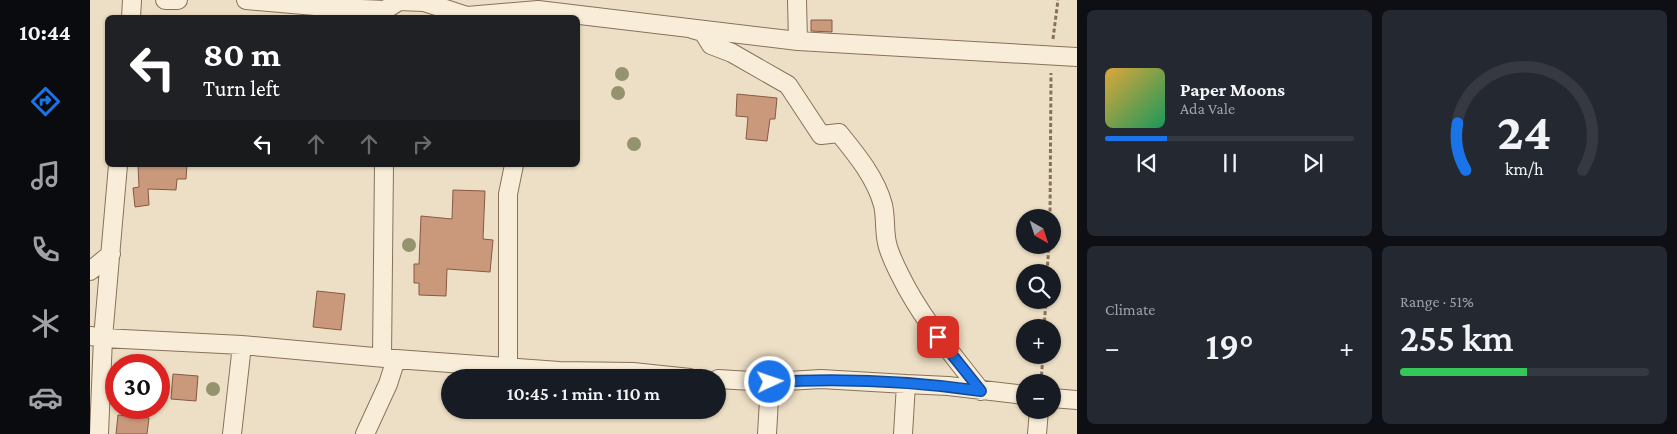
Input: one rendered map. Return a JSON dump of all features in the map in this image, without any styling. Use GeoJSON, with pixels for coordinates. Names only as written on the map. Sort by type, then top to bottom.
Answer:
{"type":"FeatureCollection","features":[{"type":"Feature","properties":{"kind":"street"},"geometry":{"type":"LineString","coordinates":[[131,15],[132,0]]}},
{"type":"Feature","properties":{"kind":"street"},"geometry":{"type":"LineString","coordinates":[[164,0],[178,0]]}},
{"type":"Feature","properties":{"kind":"street"},"geometry":{"type":"LineString","coordinates":[[246,0],[276,1],[343,13],[385,14],[399,1],[424,2],[464,15]]}},
{"type":"Feature","properties":{"kind":"street"},"geometry":{"type":"LineString","coordinates":[[797,0],[798,42]]}},
{"type":"Feature","properties":{"kind":"street"},"geometry":{"type":"LineString","coordinates":[[502,15],[538,14]]}},
{"type":"Feature","properties":{"kind":"street"},"geometry":{"type":"LineString","coordinates":[[580,18],[681,26],[798,42],[1052,55],[1077,58]]}},
{"type":"Feature","properties":{"kind":"street"},"geometry":{"type":"LineString","coordinates":[[681,26],[703,32],[712,45],[732,53],[788,86],[821,135],[839,133],[857,156],[874,183],[882,203],[887,244],[917,306],[938,337],[981,391]]}},
{"type":"Feature","properties":{"kind":"street"},"geometry":{"type":"LineString","coordinates":[[99,434],[97,337],[111,254],[118,167]]}},
{"type":"Feature","properties":{"kind":"street"},"geometry":{"type":"LineString","coordinates":[[365,434],[388,384],[384,167]]}},
{"type":"Feature","properties":{"kind":"street"},"geometry":{"type":"LineString","coordinates":[[508,366],[508,194],[514,167]]}},
{"type":"Feature","properties":{"kind":"street"},"geometry":{"type":"LineString","coordinates":[[90,271],[111,254]]}},
{"type":"Feature","properties":{"kind":"street"},"geometry":{"type":"LineString","coordinates":[[97,337],[242,345],[389,359],[538,369]]}},
{"type":"Feature","properties":{"kind":"street"},"geometry":{"type":"LineString","coordinates":[[232,434],[242,345]]}},
{"type":"Feature","properties":{"kind":"street"},"geometry":{"type":"LineString","coordinates":[[726,379],[770,382],[821,379],[948,386],[1016,394]]}},
{"type":"Feature","properties":{"kind":"street"},"geometry":{"type":"LineString","coordinates":[[767,434],[770,382]]}},
{"type":"Feature","properties":{"kind":"street"},"geometry":{"type":"LineString","coordinates":[[903,434],[906,384]]}},
{"type":"Feature","properties":{"kind":"street"},"geometry":{"type":"LineString","coordinates":[[1061,399],[1077,400]]}},
{"type":"Feature","properties":{"kind":"street"},"geometry":{"type":"LineString","coordinates":[[1037,434],[1038,419]]}},
{"type":"Feature","properties":{"kind":"path"},"geometry":{"type":"LineString","coordinates":[[1050,209],[1052,55],[1058,0]]}},
{"type":"Feature","properties":{"kind":"building"},"geometry":{"type":"Polygon","coordinates":[[[811,20],[832,20],[832,32],[811,31],[811,20]]]}},
{"type":"Feature","properties":{"kind":"building"},"geometry":{"type":"Polygon","coordinates":[[[737,94],[777,98],[775,119],[770,119],[767,141],[746,139],[748,117],[736,116],[737,94]]]}},
{"type":"Feature","properties":{"kind":"building"},"geometry":{"type":"Polygon","coordinates":[[[138,167],[187,167],[186,179],[177,179],[176,190],[148,189],[149,205],[135,207],[133,188],[139,187],[138,167]]]}},
{"type":"Feature","properties":{"kind":"building"},"geometry":{"type":"Polygon","coordinates":[[[453,190],[485,191],[483,239],[493,240],[490,272],[447,269],[446,296],[419,295],[419,283],[414,283],[414,264],[419,264],[421,216],[452,219],[453,190]]]}},
{"type":"Feature","properties":{"kind":"building"},"geometry":{"type":"Polygon","coordinates":[[[317,291],[345,294],[341,330],[313,327],[317,291]]]}},
{"type":"Feature","properties":{"kind":"building"},"geometry":{"type":"Polygon","coordinates":[[[173,374],[198,376],[196,401],[171,399],[173,374]]]}},
{"type":"Feature","properties":{"kind":"building"},"geometry":{"type":"Polygon","coordinates":[[[118,419],[149,419],[147,434],[116,434],[118,419]]]}},
{"type":"Feature","properties":{"kind":"route"},"geometry":{"type":"LineString","coordinates":[[770,382],[821,379],[948,386],[981,391],[938,337]]}}]}
